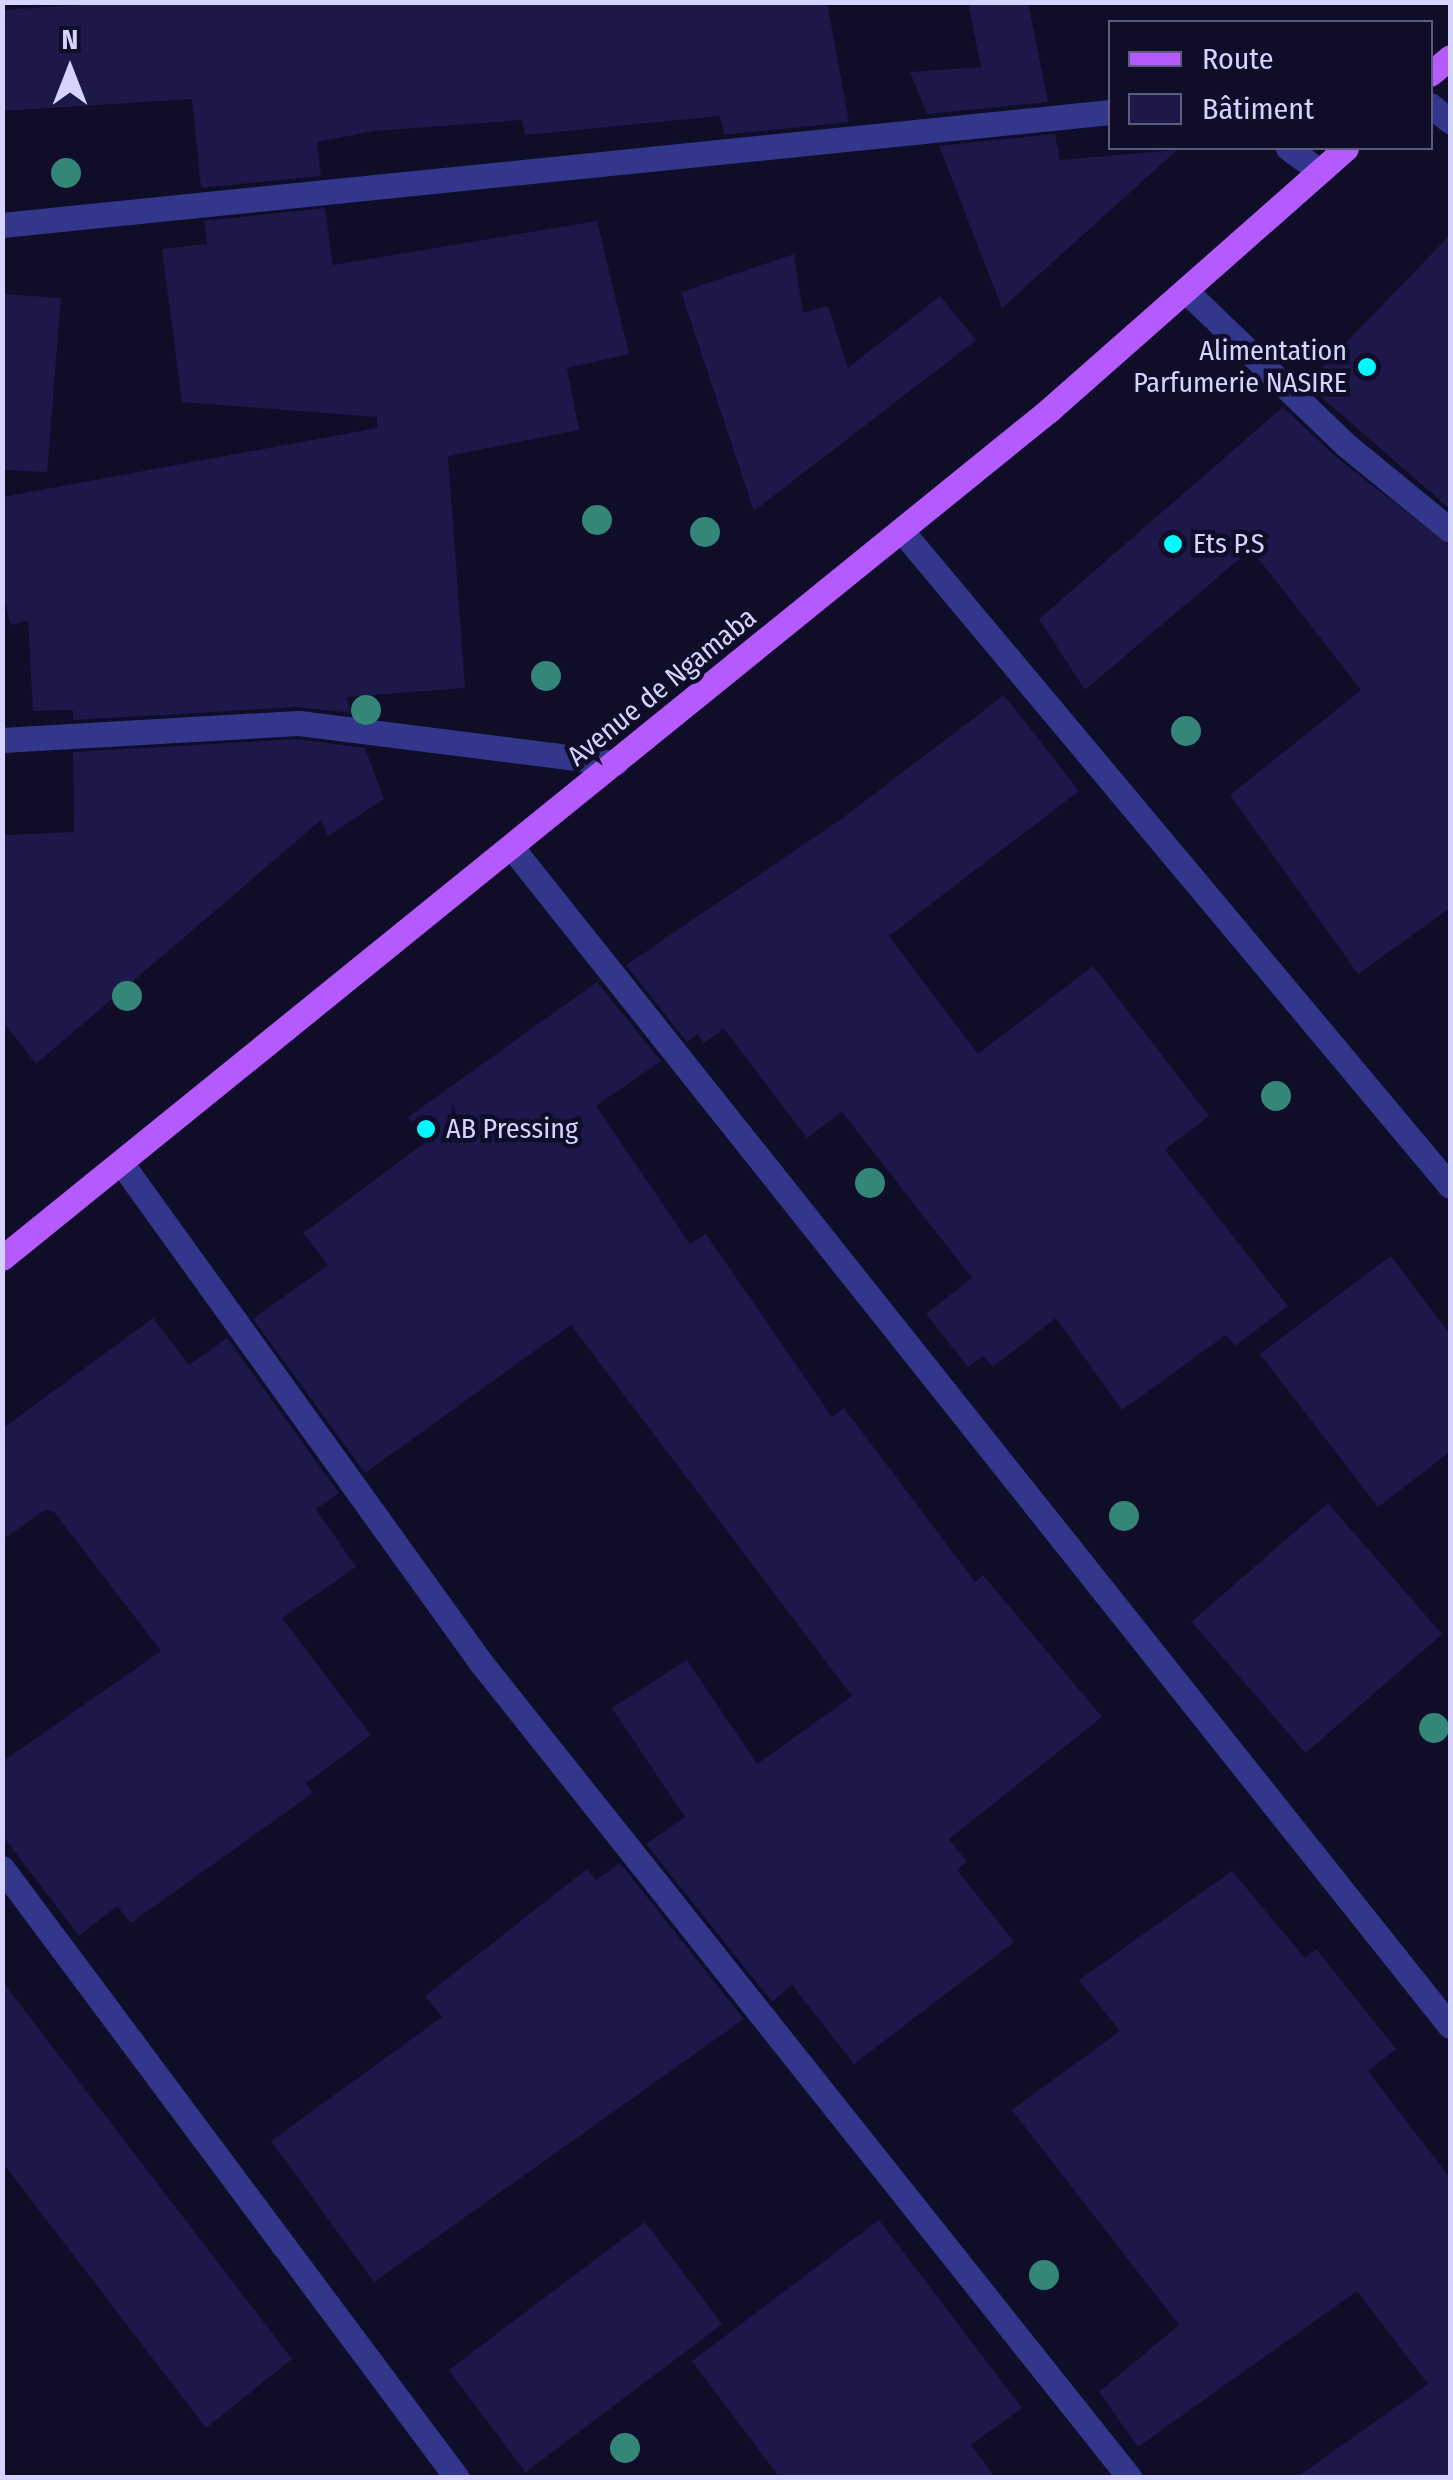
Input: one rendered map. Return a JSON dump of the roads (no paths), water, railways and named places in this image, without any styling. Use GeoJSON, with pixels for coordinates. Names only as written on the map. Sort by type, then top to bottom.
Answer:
{"type":"FeatureCollection","features":[{"type":"Feature","properties":{"kind":"main road","name":"Avenue de Ngamaba"},"geometry":{"type":"LineString","coordinates":[[2,1258],[514,849],[901,530],[1186,291],[1344,150]]}},
{"type":"Feature","properties":{"kind":"street"},"geometry":{"type":"LineString","coordinates":[[2,225],[1108,112]]}},
{"type":"Feature","properties":{"kind":"street"},"geometry":{"type":"LineString","coordinates":[[1291,150],[1320,170]]}},
{"type":"Feature","properties":{"kind":"street"},"geometry":{"type":"LineString","coordinates":[[1186,291],[1346,445],[1450,530]]}},
{"type":"Feature","properties":{"kind":"street"},"geometry":{"type":"LineString","coordinates":[[901,530],[1450,1186]]}},
{"type":"Feature","properties":{"kind":"street"},"geometry":{"type":"LineString","coordinates":[[2,740],[298,722],[615,764]]}},
{"type":"Feature","properties":{"kind":"street"},"geometry":{"type":"LineString","coordinates":[[514,849],[1450,2026]]}},
{"type":"Feature","properties":{"kind":"street"},"geometry":{"type":"LineString","coordinates":[[122,1164],[482,1664],[1130,2478]]}},
{"type":"Feature","properties":{"kind":"street"},"geometry":{"type":"LineString","coordinates":[[2,1868],[457,2478]]}},
{"type":"Feature","properties":{"kind":"place","name":"Alimentation Parfumerie NASIRE"},"geometry":{"type":"Point","coordinates":[1367,367]}},
{"type":"Feature","properties":{"kind":"place","name":"Ets P.S"},"geometry":{"type":"Point","coordinates":[1173,544]}},
{"type":"Feature","properties":{"kind":"place","name":"AB Pressing"},"geometry":{"type":"Point","coordinates":[426,1129]}}]}
